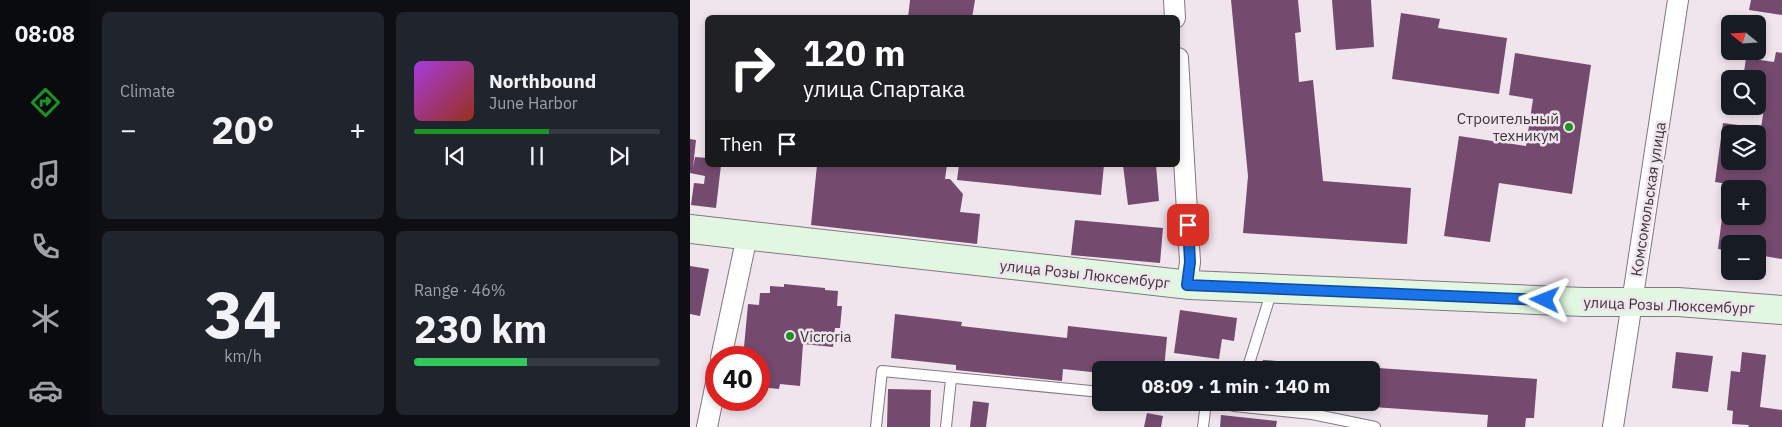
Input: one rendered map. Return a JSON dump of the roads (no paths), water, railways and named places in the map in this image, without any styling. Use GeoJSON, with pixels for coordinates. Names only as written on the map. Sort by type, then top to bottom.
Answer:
{"type":"FeatureCollection","features":[{"type":"Feature","properties":{"kind":"street"},"geometry":{"type":"LineString","coordinates":[[1174,0],[1175,15]]}},
{"type":"Feature","properties":{"kind":"street","name":"Комсомольская улица"},"geometry":{"type":"LineString","coordinates":[[1613,427],[1678,0]]}},
{"type":"Feature","properties":{"kind":"street"},"geometry":{"type":"LineString","coordinates":[[1180,92],[1190,262],[1187,285]]}},
{"type":"Feature","properties":{"kind":"street","name":"улица Розы Люксембург"},"geometry":{"type":"LineString","coordinates":[[690,229],[1187,285],[1631,302],[1678,302],[1782,310]]}},
{"type":"Feature","properties":{"kind":"street"},"geometry":{"type":"LineString","coordinates":[[724,346],[747,236]]}},
{"type":"Feature","properties":{"kind":"street"},"geometry":{"type":"LineString","coordinates":[[707,427],[710,411]]}},
{"type":"Feature","properties":{"kind":"lane"},"geometry":{"type":"LineString","coordinates":[[1249,361],[1273,289]]}},
{"type":"Feature","properties":{"kind":"lane"},"geometry":{"type":"LineString","coordinates":[[876,427],[882,371],[1092,391]]}},
{"type":"Feature","properties":{"kind":"lane"},"geometry":{"type":"LineString","coordinates":[[946,427],[951,379]]}},
{"type":"Feature","properties":{"kind":"lane"},"geometry":{"type":"LineString","coordinates":[[1203,427],[1205,411]]}},
{"type":"Feature","properties":{"kind":"lane"},"geometry":{"type":"LineString","coordinates":[[1289,411],[1375,427]]}},
{"type":"Feature","properties":{"kind":"place","name":"Строительный техникум"},"geometry":{"type":"Point","coordinates":[1569,127]}},
{"type":"Feature","properties":{"kind":"place","name":"Vicroria"},"geometry":{"type":"Point","coordinates":[790,336]}}]}
